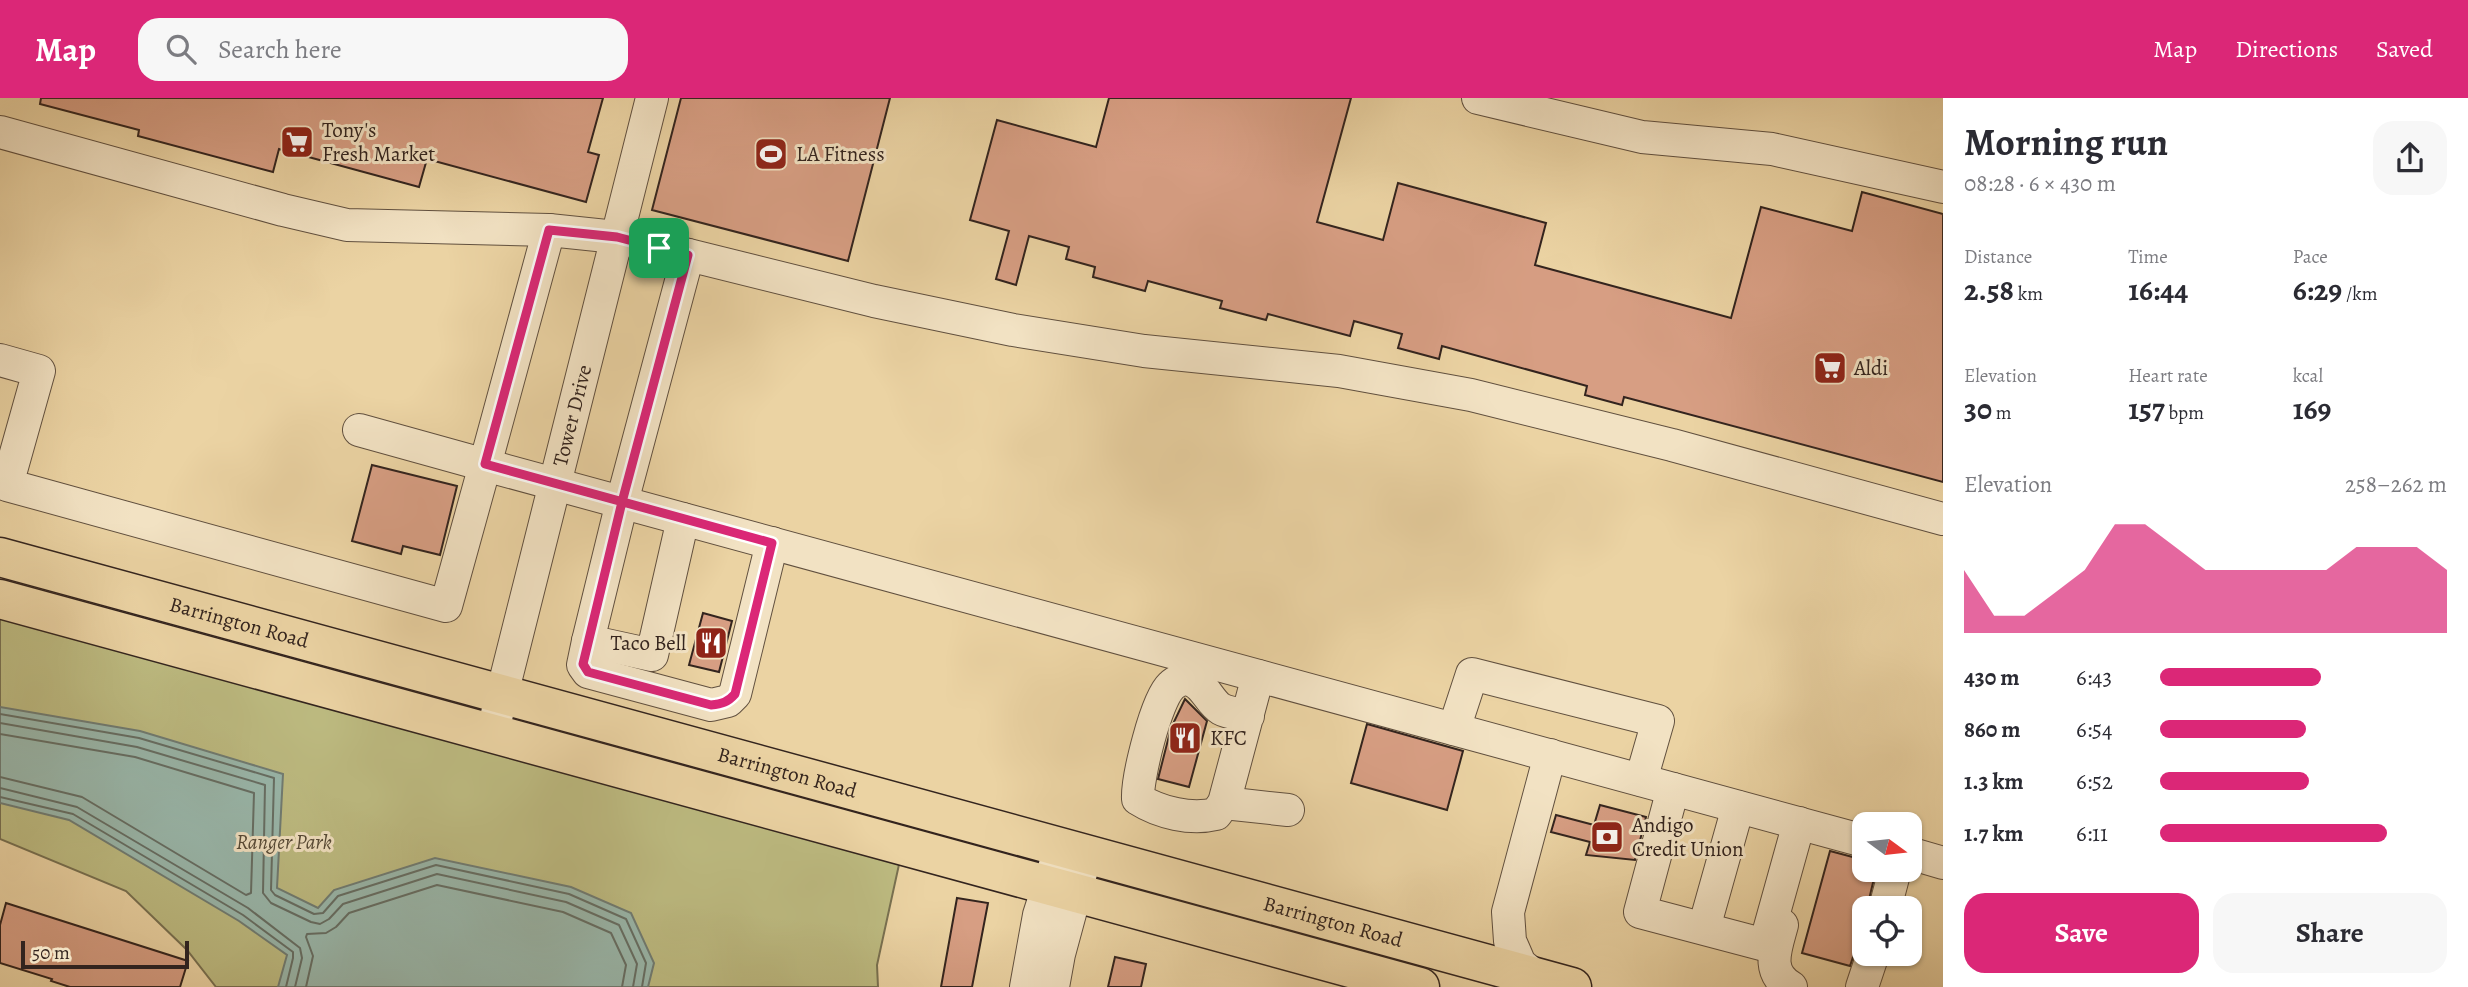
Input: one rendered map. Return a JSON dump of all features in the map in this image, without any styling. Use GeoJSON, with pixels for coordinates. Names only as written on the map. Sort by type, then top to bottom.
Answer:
{"type":"FeatureCollection","features":[{"type":"Feature","properties":{"kind":"main road","name":"Barrington Road"},"geometry":{"type":"LineString","coordinates":[[0,557],[1554,982]]}},
{"type":"Feature","properties":{"kind":"main road","name":"Barrington Road"},"geometry":{"type":"LineString","coordinates":[[0,599],[1420,987]]}},
{"type":"Feature","properties":{"kind":"street","name":"Tower Drive"},"geometry":{"type":"LineString","coordinates":[[492,734],[652,98]]}},
{"type":"Feature","properties":{"kind":"street"},"geometry":{"type":"LineString","coordinates":[[1478,98],[1642,137],[1772,149],[1943,187]]}},
{"type":"Feature","properties":{"kind":"street"},"geometry":{"type":"LineString","coordinates":[[0,132],[347,225],[549,230],[617,237],[874,301],[1013,330],[1144,351],[1339,371],[1471,395],[1943,519]]}},
{"type":"Feature","properties":{"kind":"street"},"geometry":{"type":"LineString","coordinates":[[0,360],[38,370],[7,485],[446,606],[549,230]]}},
{"type":"Feature","properties":{"kind":"street"},"geometry":{"type":"LineString","coordinates":[[688,255],[588,641],[583,664],[588,672],[711,705],[729,701],[735,694],[772,543]]}},
{"type":"Feature","properties":{"kind":"street"},"geometry":{"type":"LineString","coordinates":[[359,430],[1852,838]]}},
{"type":"Feature","properties":{"kind":"street"},"geometry":{"type":"LineString","coordinates":[[588,641],[652,655],[683,519]]}},
{"type":"Feature","properties":{"kind":"street"},"geometry":{"type":"LineString","coordinates":[[1454,729],[1472,674],[1658,721],[1641,780]]}},
{"type":"Feature","properties":{"kind":"street"},"geometry":{"type":"LineString","coordinates":[[1248,716],[1221,709],[1199,684],[1190,680],[1179,680],[1169,687],[1156,715],[1138,785],[1138,799],[1147,805],[1194,818],[1216,814],[1224,803],[1248,716],[1258,676]]}},
{"type":"Feature","properties":{"kind":"street"},"geometry":{"type":"LineString","coordinates":[[1550,755],[1508,912],[1510,941],[1520,964],[1554,982]]}},
{"type":"Feature","properties":{"kind":"street"},"geometry":{"type":"LineString","coordinates":[[1673,789],[1640,912],[1765,945],[1804,825]]}},
{"type":"Feature","properties":{"kind":"street"},"geometry":{"type":"LineString","coordinates":[[1224,803],[1288,810]]}},
{"type":"Feature","properties":{"kind":"street"},"geometry":{"type":"LineString","coordinates":[[1704,928],[1738,807]]}},
{"type":"Feature","properties":{"kind":"street"},"geometry":{"type":"LineString","coordinates":[[1791,987],[1778,976],[1774,960],[1804,825]]}},
{"type":"Feature","properties":{"kind":"street"},"geometry":{"type":"LineString","coordinates":[[1053,987],[1059,954],[1062,888],[1074,849]]}},
{"type":"Feature","properties":{"kind":"street"},"geometry":{"type":"LineString","coordinates":[[1922,857],[1943,863]]}},
{"type":"Feature","properties":{"kind":"street"},"geometry":{"type":"LineString","coordinates":[[1026,987],[1039,915],[1062,888]]}},
{"type":"Feature","properties":{"kind":"street"},"geometry":{"type":"LineString","coordinates":[[1461,957],[1492,933],[1508,912]]}},
{"type":"Feature","properties":{"kind":"street"},"geometry":{"type":"LineString","coordinates":[[1862,987],[1868,966]]}},
{"type":"Feature","properties":{"kind":"green space","name":"Ranger Park"},"geometry":{"type":"Polygon","coordinates":[[[0,614],[900,860],[877,965],[878,987],[216,987],[187,950],[126,891],[0,839],[0,614]]]}},
{"type":"Feature","properties":{"kind":"water"},"geometry":{"type":"Polygon","coordinates":[[[0,707],[140,731],[283,774],[277,888],[318,908],[334,890],[435,858],[571,887],[631,913],[654,963],[648,987],[278,987],[287,955],[239,921],[69,820],[0,803],[0,707]]]}},
{"type":"Feature","properties":{"kind":"building"},"geometry":{"type":"Polygon","coordinates":[[[41,98],[603,98],[588,152],[599,155],[586,202],[427,159],[419,187],[279,149],[273,172],[138,136],[139,130],[40,104],[41,98]]]}},
{"type":"Feature","properties":{"kind":"building","name":"LA Fitness"},"geometry":{"type":"Polygon","coordinates":[[[681,98],[890,98],[848,261],[652,210],[681,98]]]}},
{"type":"Feature","properties":{"kind":"building"},"geometry":{"type":"Polygon","coordinates":[[[1109,98],[1351,98],[1317,222],[1383,240],[1398,183],[1546,223],[1535,265],[1731,318],[1761,207],[1852,231],[1862,192],[1943,214],[1943,482],[1624,397],[1622,405],[1585,395],[1587,386],[1442,346],[1439,359],[1398,348],[1402,334],[1354,321],[1350,336],[1268,314],[1266,320],[1220,308],[1222,301],[1148,281],[1145,291],[1093,277],[1095,267],[1066,259],[1069,247],[1029,236],[1016,285],[996,279],[1009,231],[970,220],[997,120],[1096,147],[1109,98]]]}},
{"type":"Feature","properties":{"kind":"building"},"geometry":{"type":"Polygon","coordinates":[[[372,465],[457,486],[440,555],[403,546],[401,554],[352,541],[372,465]]]}},
{"type":"Feature","properties":{"kind":"building","name":"Taco Bell"},"geometry":{"type":"Polygon","coordinates":[[[703,613],[732,621],[719,672],[689,665],[703,613]]]}},
{"type":"Feature","properties":{"kind":"building","name":"KFC"},"geometry":{"type":"Polygon","coordinates":[[[1185,699],[1207,721],[1189,787],[1158,779],[1171,728],[1185,699]]]}},
{"type":"Feature","properties":{"kind":"building"},"geometry":{"type":"Polygon","coordinates":[[[1367,724],[1463,751],[1447,810],[1351,783],[1367,724]]]}},
{"type":"Feature","properties":{"kind":"building","name":"Andigo Credit Union"},"geometry":{"type":"Polygon","coordinates":[[[1600,805],[1646,817],[1635,860],[1586,855],[1590,842],[1551,832],[1556,815],[1594,825],[1600,805]]]}},
{"type":"Feature","properties":{"kind":"building"},"geometry":{"type":"Polygon","coordinates":[[[1830,851],[1852,857],[1852,882],[1873,882],[1870,896],[1852,896],[1850,966],[1802,953],[1830,851]]]}},
{"type":"Feature","properties":{"kind":"building"},"geometry":{"type":"Polygon","coordinates":[[[957,898],[988,903],[972,987],[941,987],[957,898]]]}},
{"type":"Feature","properties":{"kind":"building"},"geometry":{"type":"Polygon","coordinates":[[[6,903],[188,961],[180,987],[70,987],[0,963],[0,925],[6,903]]]}},
{"type":"Feature","properties":{"kind":"building"},"geometry":{"type":"Polygon","coordinates":[[[1115,957],[1146,964],[1141,987],[1108,987],[1115,957]]]}},
{"type":"Feature","properties":{"kind":"place","name":"Tony's Fresh Market"},"geometry":{"type":"Point","coordinates":[297,142]}},
{"type":"Feature","properties":{"kind":"place","name":"LA Fitness"},"geometry":{"type":"Point","coordinates":[771,154]}},
{"type":"Feature","properties":{"kind":"place","name":"Aldi"},"geometry":{"type":"Point","coordinates":[1830,368]}},
{"type":"Feature","properties":{"kind":"place","name":"Taco Bell"},"geometry":{"type":"Point","coordinates":[711,643]}},
{"type":"Feature","properties":{"kind":"place","name":"KFC"},"geometry":{"type":"Point","coordinates":[1185,738]}},
{"type":"Feature","properties":{"kind":"place","name":"Andigo Credit Union"},"geometry":{"type":"Point","coordinates":[1607,837]}},
{"type":"Feature","properties":{"kind":"route"},"geometry":{"type":"LineString","coordinates":[[659,248],[617,237],[549,230],[485,464],[622,502],[772,543],[735,694],[729,701],[721,704],[711,705],[588,672],[583,664],[622,502],[688,255],[659,248]]}}]}
